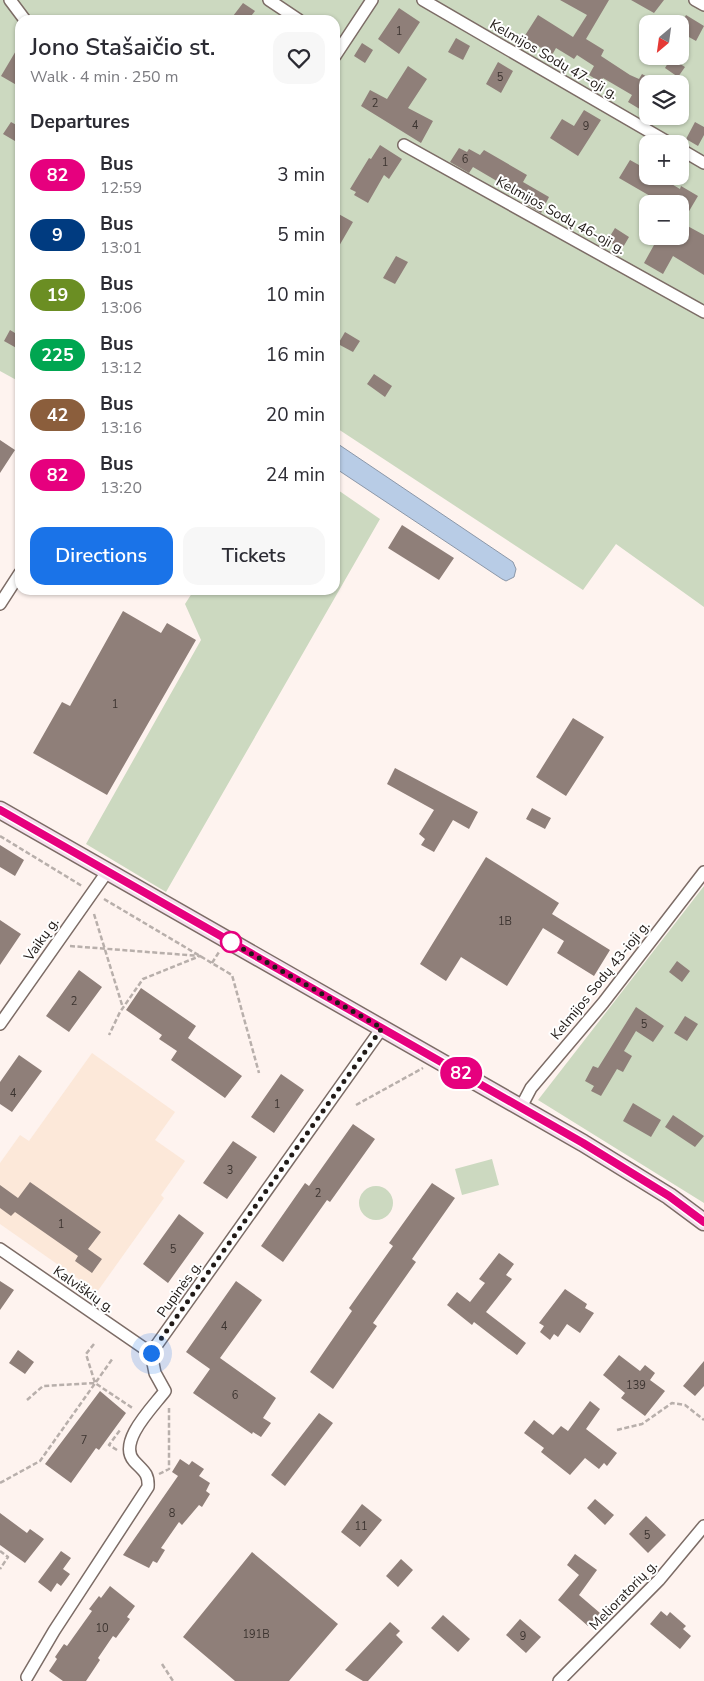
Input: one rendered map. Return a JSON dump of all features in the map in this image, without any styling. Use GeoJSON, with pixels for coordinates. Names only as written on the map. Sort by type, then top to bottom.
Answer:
{"type":"FeatureCollection","features":[{"type":"Feature","properties":{"kind":"main road"},"geometry":{"type":"LineString","coordinates":[[0,810],[521,1107],[643,1180],[704,1222]]}},
{"type":"Feature","properties":{"kind":"street"},"geometry":{"type":"LineString","coordinates":[[10,0],[21,15]]}},
{"type":"Feature","properties":{"kind":"street"},"geometry":{"type":"LineString","coordinates":[[268,0],[291,15]]}},
{"type":"Feature","properties":{"kind":"street"},"geometry":{"type":"LineString","coordinates":[[340,45],[372,0]]}},
{"type":"Feature","properties":{"kind":"street","name":"Kelmijos Sodų 47-oji g."},"geometry":{"type":"LineString","coordinates":[[423,0],[656,135]]}},
{"type":"Feature","properties":{"kind":"street"},"geometry":{"type":"LineString","coordinates":[[695,0],[704,5]]}},
{"type":"Feature","properties":{"kind":"street","name":"Kelmijos Sodų 46-oji g."},"geometry":{"type":"LineString","coordinates":[[404,145],[704,312]]}},
{"type":"Feature","properties":{"kind":"street"},"geometry":{"type":"LineString","coordinates":[[689,154],[704,163]]}},
{"type":"Feature","properties":{"kind":"street"},"geometry":{"type":"LineString","coordinates":[[0,604],[15,581]]}},
{"type":"Feature","properties":{"kind":"street","name":"Vaikų g."},"geometry":{"type":"LineString","coordinates":[[0,1024],[107,872]]}},
{"type":"Feature","properties":{"kind":"street","name":"Kelmijos Sodų 43-ioji g."},"geometry":{"type":"LineString","coordinates":[[521,1107],[531,1088],[604,1003],[704,872]]}},
{"type":"Feature","properties":{"kind":"street","name":"Pupinės g."},"geometry":{"type":"LineString","coordinates":[[151,1353],[382,1028]]}},
{"type":"Feature","properties":{"kind":"street","name":"Kalviškių g."},"geometry":{"type":"LineString","coordinates":[[0,1249],[151,1353]]}},
{"type":"Feature","properties":{"kind":"street"},"geometry":{"type":"LineString","coordinates":[[27,1677],[54,1631],[148,1488],[149,1479],[144,1469],[134,1461],[129,1451],[132,1436],[165,1391],[155,1373],[151,1353]]}},
{"type":"Feature","properties":{"kind":"street","name":"Melioratorių g."},"geometry":{"type":"LineString","coordinates":[[559,1681],[659,1580],[704,1526]]}},
{"type":"Feature","properties":{"kind":"path"},"geometry":{"type":"LineString","coordinates":[[0,836],[91,895],[232,975],[259,1073]]}},
{"type":"Feature","properties":{"kind":"path"},"geometry":{"type":"LineString","coordinates":[[91,895],[123,1008]]}},
{"type":"Feature","properties":{"kind":"path"},"geometry":{"type":"LineString","coordinates":[[56,945],[200,956]]}},
{"type":"Feature","properties":{"kind":"path"},"geometry":{"type":"LineString","coordinates":[[109,1035],[123,1008],[143,979],[200,956]]}},
{"type":"Feature","properties":{"kind":"path"},"geometry":{"type":"LineString","coordinates":[[356,1105],[424,1067],[443,1063]]}},
{"type":"Feature","properties":{"kind":"path"},"geometry":{"type":"LineString","coordinates":[[94,1344],[86,1354],[95,1383]]}},
{"type":"Feature","properties":{"kind":"path"},"geometry":{"type":"LineString","coordinates":[[0,1483],[40,1461],[113,1358]]}},
{"type":"Feature","properties":{"kind":"path"},"geometry":{"type":"LineString","coordinates":[[27,1400],[43,1386],[95,1383],[134,1409],[129,1416]]}},
{"type":"Feature","properties":{"kind":"path"},"geometry":{"type":"LineString","coordinates":[[149,1479],[169,1469],[169,1403]]}},
{"type":"Feature","properties":{"kind":"path"},"geometry":{"type":"LineString","coordinates":[[617,1430],[642,1424],[672,1404],[685,1405],[704,1420]]}},
{"type":"Feature","properties":{"kind":"path"},"geometry":{"type":"LineString","coordinates":[[124,1423],[109,1445],[117,1450],[129,1451]]}},
{"type":"Feature","properties":{"kind":"path"},"geometry":{"type":"LineString","coordinates":[[0,1551],[8,1557],[0,1569]]}},
{"type":"Feature","properties":{"kind":"path"},"geometry":{"type":"LineString","coordinates":[[162,1664],[173,1681]]}},
{"type":"Feature","properties":{"kind":"shaded area"},"geometry":{"type":"Polygon","coordinates":[[[92,1053],[175,1112],[155,1140],[185,1161],[161,1195],[164,1198],[97,1292],[0,1224],[0,1163],[20,1135],[29,1141],[92,1053]]]}},
{"type":"Feature","properties":{"kind":"green space"},"geometry":{"type":"Polygon","coordinates":[[[0,0],[704,0],[704,607],[616,544],[583,590],[340,430],[340,15],[15,15],[15,379],[0,371],[0,0]]]}},
{"type":"Feature","properties":{"kind":"green space"},"geometry":{"type":"Polygon","coordinates":[[[340,491],[380,519],[340,589],[340,491]]]}},
{"type":"Feature","properties":{"kind":"green space"},"geometry":{"type":"Polygon","coordinates":[[[191,595],[336,595],[166,892],[86,844],[201,640],[185,604],[191,595]]]}},
{"type":"Feature","properties":{"kind":"green space"},"geometry":{"type":"Polygon","coordinates":[[[704,886],[704,1203],[538,1100],[704,886]]]}},
{"type":"Feature","properties":{"kind":"green space"},"geometry":{"type":"Polygon","coordinates":[[[492,1159],[499,1185],[462,1195],[455,1169],[492,1159]]]}},
{"type":"Feature","properties":{"kind":"green space"},"geometry":{"type":"Polygon","coordinates":[[[376,1186],[383,1187],[388,1191],[392,1196],[392,1210],[388,1215],[383,1219],[376,1220],[369,1219],[364,1215],[360,1210],[359,1203],[360,1196],[364,1191],[369,1187],[376,1186]]]}},
{"type":"Feature","properties":{"kind":"water"},"geometry":{"type":"Polygon","coordinates":[[[340,445],[513,562],[516,569],[514,577],[506,581],[340,471],[340,445]]]}},
{"type":"Feature","properties":{"kind":"building"},"geometry":{"type":"Polygon","coordinates":[[[560,0],[609,0],[586,39],[604,50],[601,56],[639,79],[639,109],[628,102],[632,95],[603,78],[600,82],[589,75],[594,66],[577,55],[574,59],[556,48],[552,55],[524,37],[538,15],[573,37],[587,15],[560,0]]]}},
{"type":"Feature","properties":{"kind":"building"},"geometry":{"type":"Polygon","coordinates":[[[631,0],[664,0],[654,13],[631,0]]]}},
{"type":"Feature","properties":{"kind":"building"},"geometry":{"type":"Polygon","coordinates":[[[243,3],[255,11],[252,15],[234,15],[243,3]]]}},
{"type":"Feature","properties":{"kind":"building"},"geometry":{"type":"Polygon","coordinates":[[[399,8],[420,22],[399,54],[378,39],[399,8]]]}},
{"type":"Feature","properties":{"kind":"building"},"geometry":{"type":"Polygon","coordinates":[[[689,17],[704,26],[696,41],[689,37],[689,17]]]}},
{"type":"Feature","properties":{"kind":"building"},"geometry":{"type":"Polygon","coordinates":[[[456,38],[470,46],[463,60],[448,52],[456,38]]]}},
{"type":"Feature","properties":{"kind":"building"},"geometry":{"type":"Polygon","coordinates":[[[362,43],[373,50],[365,63],[354,56],[362,43]]]}},
{"type":"Feature","properties":{"kind":"building"},"geometry":{"type":"Polygon","coordinates":[[[15,52],[15,84],[1,76],[15,52]]]}},
{"type":"Feature","properties":{"kind":"building"},"geometry":{"type":"Polygon","coordinates":[[[498,62],[513,71],[501,93],[486,84],[498,62]]]}},
{"type":"Feature","properties":{"kind":"building"},"geometry":{"type":"Polygon","coordinates":[[[667,65],[682,65],[685,67],[679,75],[675,75],[665,68],[667,65]]]}},
{"type":"Feature","properties":{"kind":"building"},"geometry":{"type":"Polygon","coordinates":[[[408,66],[427,79],[408,108],[433,121],[421,143],[361,106],[370,90],[387,99],[408,66]]]}},
{"type":"Feature","properties":{"kind":"building"},"geometry":{"type":"Polygon","coordinates":[[[584,110],[601,120],[578,156],[550,138],[562,119],[574,126],[584,110]]]}},
{"type":"Feature","properties":{"kind":"building"},"geometry":{"type":"Polygon","coordinates":[[[11,122],[15,124],[15,141],[3,134],[11,122]]]}},
{"type":"Feature","properties":{"kind":"building"},"geometry":{"type":"Polygon","coordinates":[[[695,122],[704,127],[704,135],[698,146],[689,141],[688,135],[695,122]]]}},
{"type":"Feature","properties":{"kind":"building"},"geometry":{"type":"Polygon","coordinates":[[[380,145],[402,159],[389,179],[384,175],[368,203],[354,195],[356,192],[350,189],[369,158],[371,159],[380,145]]]}},
{"type":"Feature","properties":{"kind":"building"},"geometry":{"type":"Polygon","coordinates":[[[459,148],[467,152],[469,149],[480,155],[484,150],[527,175],[523,182],[549,197],[541,213],[526,204],[529,200],[473,167],[469,173],[450,162],[459,148]]]}},
{"type":"Feature","properties":{"kind":"building"},"geometry":{"type":"Polygon","coordinates":[[[630,160],[639,165],[639,185],[673,185],[680,189],[681,186],[698,196],[689,211],[689,195],[648,195],[619,178],[630,160]]]}},
{"type":"Feature","properties":{"kind":"building"},"geometry":{"type":"Polygon","coordinates":[[[340,215],[353,222],[340,244],[340,215]]]}},
{"type":"Feature","properties":{"kind":"building"},"geometry":{"type":"Polygon","coordinates":[[[689,227],[704,235],[704,275],[673,256],[663,274],[644,263],[654,245],[689,245],[689,227]]]}},
{"type":"Feature","properties":{"kind":"building"},"geometry":{"type":"Polygon","coordinates":[[[615,228],[629,237],[622,249],[607,241],[615,228]]]}},
{"type":"Feature","properties":{"kind":"building"},"geometry":{"type":"Polygon","coordinates":[[[396,256],[408,262],[395,284],[383,278],[396,256]]]}},
{"type":"Feature","properties":{"kind":"building"},"geometry":{"type":"Polygon","coordinates":[[[10,330],[15,333],[15,347],[4,341],[10,330]]]}},
{"type":"Feature","properties":{"kind":"building"},"geometry":{"type":"Polygon","coordinates":[[[345,332],[360,341],[353,352],[340,345],[340,341],[345,332]]]}},
{"type":"Feature","properties":{"kind":"building"},"geometry":{"type":"Polygon","coordinates":[[[374,374],[392,386],[385,397],[367,384],[374,374]]]}},
{"type":"Feature","properties":{"kind":"building"},"geometry":{"type":"Polygon","coordinates":[[[0,440],[15,450],[0,473],[0,440]]]}},
{"type":"Feature","properties":{"kind":"building"},"geometry":{"type":"Polygon","coordinates":[[[402,525],[454,558],[439,580],[388,548],[402,525]]]}},
{"type":"Feature","properties":{"kind":"building"},"geometry":{"type":"Polygon","coordinates":[[[123,611],[161,633],[167,623],[196,640],[107,795],[33,753],[62,702],[70,706],[123,611]]]}},
{"type":"Feature","properties":{"kind":"building"},"geometry":{"type":"Polygon","coordinates":[[[573,718],[604,737],[566,796],[536,777],[573,718]]]}},
{"type":"Feature","properties":{"kind":"building"},"geometry":{"type":"Polygon","coordinates":[[[395,768],[478,812],[469,829],[453,820],[434,852],[421,845],[425,839],[419,834],[434,810],[387,784],[395,768]]]}},
{"type":"Feature","properties":{"kind":"building"},"geometry":{"type":"Polygon","coordinates":[[[532,808],[551,818],[545,829],[526,819],[532,808]]]}},
{"type":"Feature","properties":{"kind":"building"},"geometry":{"type":"Polygon","coordinates":[[[0,845],[24,860],[15,876],[0,867],[0,845]]]}},
{"type":"Feature","properties":{"kind":"building"},"geometry":{"type":"Polygon","coordinates":[[[486,857],[559,903],[552,914],[610,950],[594,976],[557,953],[564,941],[543,928],[507,986],[461,957],[446,981],[420,964],[486,857]]]}},
{"type":"Feature","properties":{"kind":"building"},"geometry":{"type":"Polygon","coordinates":[[[0,920],[21,934],[0,965],[0,920]]]}},
{"type":"Feature","properties":{"kind":"building"},"geometry":{"type":"Polygon","coordinates":[[[677,961],[690,971],[682,982],[669,972],[677,961]]]}},
{"type":"Feature","properties":{"kind":"building"},"geometry":{"type":"Polygon","coordinates":[[[79,970],[102,987],[69,1032],[46,1016],[79,970]]]}},
{"type":"Feature","properties":{"kind":"building"},"geometry":{"type":"Polygon","coordinates":[[[141,988],[196,1026],[188,1038],[242,1076],[225,1098],[171,1060],[177,1051],[159,1039],[162,1035],[126,1010],[141,988]]]}},
{"type":"Feature","properties":{"kind":"building"},"geometry":{"type":"Polygon","coordinates":[[[636,1007],[664,1026],[653,1042],[636,1031],[624,1051],[632,1056],[623,1072],[617,1069],[601,1096],[591,1091],[594,1086],[585,1081],[593,1066],[598,1068],[636,1007]]]}},
{"type":"Feature","properties":{"kind":"building"},"geometry":{"type":"Polygon","coordinates":[[[685,1016],[698,1024],[687,1041],[674,1033],[685,1016]]]}},
{"type":"Feature","properties":{"kind":"building"},"geometry":{"type":"Polygon","coordinates":[[[19,1055],[42,1071],[12,1112],[0,1104],[0,1082],[19,1055]]]}},
{"type":"Feature","properties":{"kind":"building"},"geometry":{"type":"Polygon","coordinates":[[[281,1074],[304,1090],[274,1133],[251,1117],[281,1074]]]}},
{"type":"Feature","properties":{"kind":"building"},"geometry":{"type":"Polygon","coordinates":[[[633,1103],[661,1120],[651,1137],[623,1121],[633,1103]]]}},
{"type":"Feature","properties":{"kind":"building"},"geometry":{"type":"Polygon","coordinates":[[[673,1115],[704,1136],[695,1147],[665,1127],[673,1115]]]}},
{"type":"Feature","properties":{"kind":"building"},"geometry":{"type":"Polygon","coordinates":[[[353,1124],[375,1139],[330,1202],[327,1200],[283,1262],[261,1246],[305,1183],[309,1186],[353,1124]]]}},
{"type":"Feature","properties":{"kind":"building"},"geometry":{"type":"Polygon","coordinates":[[[233,1141],[257,1157],[227,1199],[203,1183],[233,1141]]]}},
{"type":"Feature","properties":{"kind":"building"},"geometry":{"type":"Polygon","coordinates":[[[30,1182],[101,1232],[88,1249],[102,1259],[92,1273],[75,1261],[78,1256],[15,1212],[11,1216],[0,1208],[0,1185],[18,1198],[30,1182]]]}},
{"type":"Feature","properties":{"kind":"building"},"geometry":{"type":"Polygon","coordinates":[[[432,1183],[455,1198],[412,1259],[416,1262],[373,1323],[377,1326],[333,1389],[310,1372],[352,1311],[349,1308],[393,1246],[389,1243],[432,1183]]]}},
{"type":"Feature","properties":{"kind":"building"},"geometry":{"type":"Polygon","coordinates":[[[179,1214],[204,1233],[168,1283],[143,1264],[179,1214]]]}},
{"type":"Feature","properties":{"kind":"building"},"geometry":{"type":"Polygon","coordinates":[[[499,1253],[514,1264],[506,1275],[512,1279],[486,1312],[526,1343],[517,1355],[474,1322],[472,1325],[447,1305],[457,1292],[470,1302],[485,1283],[479,1279],[499,1253]]]}},
{"type":"Feature","properties":{"kind":"building"},"geometry":{"type":"Polygon","coordinates":[[[0,1281],[14,1290],[0,1310],[0,1281]]]}},
{"type":"Feature","properties":{"kind":"building"},"geometry":{"type":"Polygon","coordinates":[[[236,1281],[262,1300],[220,1358],[276,1398],[263,1418],[271,1423],[261,1437],[253,1432],[252,1434],[193,1393],[210,1369],[186,1352],[236,1281]]]}},
{"type":"Feature","properties":{"kind":"building"},"geometry":{"type":"Polygon","coordinates":[[[565,1289],[587,1304],[585,1308],[594,1313],[580,1333],[567,1324],[558,1337],[554,1334],[550,1340],[540,1332],[544,1326],[539,1323],[565,1289]]]}},
{"type":"Feature","properties":{"kind":"building"},"geometry":{"type":"Polygon","coordinates":[[[18,1350],[34,1362],[25,1374],[9,1363],[18,1350]]]}},
{"type":"Feature","properties":{"kind":"building"},"geometry":{"type":"Polygon","coordinates":[[[619,1355],[640,1371],[645,1365],[655,1373],[650,1380],[665,1391],[645,1416],[621,1398],[625,1393],[603,1375],[619,1355]]]}},
{"type":"Feature","properties":{"kind":"building"},"geometry":{"type":"Polygon","coordinates":[[[704,1361],[704,1386],[695,1396],[683,1386],[704,1361]]]}},
{"type":"Feature","properties":{"kind":"building"},"geometry":{"type":"Polygon","coordinates":[[[100,1391],[126,1413],[99,1450],[96,1448],[71,1483],[45,1464],[100,1391]]]}},
{"type":"Feature","properties":{"kind":"building"},"geometry":{"type":"Polygon","coordinates":[[[590,1401],[600,1409],[586,1429],[617,1453],[607,1466],[604,1463],[599,1469],[585,1458],[570,1475],[541,1452],[544,1448],[524,1433],[534,1420],[553,1435],[561,1426],[568,1431],[590,1401]]]}},
{"type":"Feature","properties":{"kind":"building"},"geometry":{"type":"Polygon","coordinates":[[[319,1413],[333,1423],[285,1486],[271,1475],[319,1413]]]}},
{"type":"Feature","properties":{"kind":"building"},"geometry":{"type":"Polygon","coordinates":[[[180,1459],[189,1465],[192,1461],[204,1469],[199,1476],[210,1483],[206,1491],[210,1494],[202,1507],[199,1505],[182,1525],[179,1522],[161,1548],[165,1550],[157,1563],[153,1561],[149,1568],[123,1555],[178,1476],[172,1472],[180,1459]]]}},
{"type":"Feature","properties":{"kind":"building"},"geometry":{"type":"Polygon","coordinates":[[[595,1499],[614,1515],[605,1525],[587,1508],[595,1499]]]}},
{"type":"Feature","properties":{"kind":"building"},"geometry":{"type":"Polygon","coordinates":[[[362,1504],[382,1520],[360,1547],[341,1532],[362,1504]]]}},
{"type":"Feature","properties":{"kind":"building"},"geometry":{"type":"Polygon","coordinates":[[[0,1513],[27,1533],[30,1529],[44,1539],[25,1563],[0,1545],[0,1513]]]}},
{"type":"Feature","properties":{"kind":"building"},"geometry":{"type":"Polygon","coordinates":[[[646,1516],[666,1535],[648,1553],[629,1534],[646,1516]]]}},
{"type":"Feature","properties":{"kind":"building"},"geometry":{"type":"Polygon","coordinates":[[[61,1551],[71,1558],[63,1569],[70,1574],[61,1586],[57,1583],[51,1592],[38,1582],[61,1551]]]}},
{"type":"Feature","properties":{"kind":"building"},"geometry":{"type":"Polygon","coordinates":[[[252,1552],[338,1624],[289,1681],[235,1681],[183,1637],[252,1552]]]}},
{"type":"Feature","properties":{"kind":"building"},"geometry":{"type":"Polygon","coordinates":[[[575,1554],[597,1570],[579,1595],[600,1613],[588,1626],[558,1600],[579,1575],[567,1565],[575,1554]]]}},
{"type":"Feature","properties":{"kind":"building"},"geometry":{"type":"Polygon","coordinates":[[[401,1559],[413,1570],[398,1587],[386,1576],[401,1559]]]}},
{"type":"Feature","properties":{"kind":"building"},"geometry":{"type":"Polygon","coordinates":[[[110,1586],[135,1606],[127,1617],[130,1619],[116,1638],[113,1636],[98,1658],[100,1660],[86,1681],[63,1681],[49,1671],[57,1659],[55,1657],[64,1644],[67,1646],[92,1611],[89,1609],[110,1586]]]}},
{"type":"Feature","properties":{"kind":"building"},"geometry":{"type":"Polygon","coordinates":[[[661,1611],[667,1616],[670,1612],[686,1626],[683,1629],[691,1636],[680,1649],[650,1624],[661,1611]]]}},
{"type":"Feature","properties":{"kind":"building"},"geometry":{"type":"Polygon","coordinates":[[[443,1615],[470,1639],[458,1652],[431,1628],[443,1615]]]}},
{"type":"Feature","properties":{"kind":"building"},"geometry":{"type":"Polygon","coordinates":[[[520,1619],[541,1637],[526,1653],[506,1635],[520,1619]]]}},
{"type":"Feature","properties":{"kind":"building"},"geometry":{"type":"Polygon","coordinates":[[[390,1622],[400,1631],[396,1635],[403,1642],[368,1681],[363,1681],[345,1670],[390,1622]]]}},
{"type":"Feature","properties":{"kind":"bus line","name":"82"},"geometry":{"type":"LineString","coordinates":[[0,810],[583,1143],[669,1196],[704,1222]]}},
{"type":"Feature","properties":{"kind":"route"},"geometry":{"type":"LineString","coordinates":[[151,1353],[227,1249],[382,1028],[231,942]]}}]}
